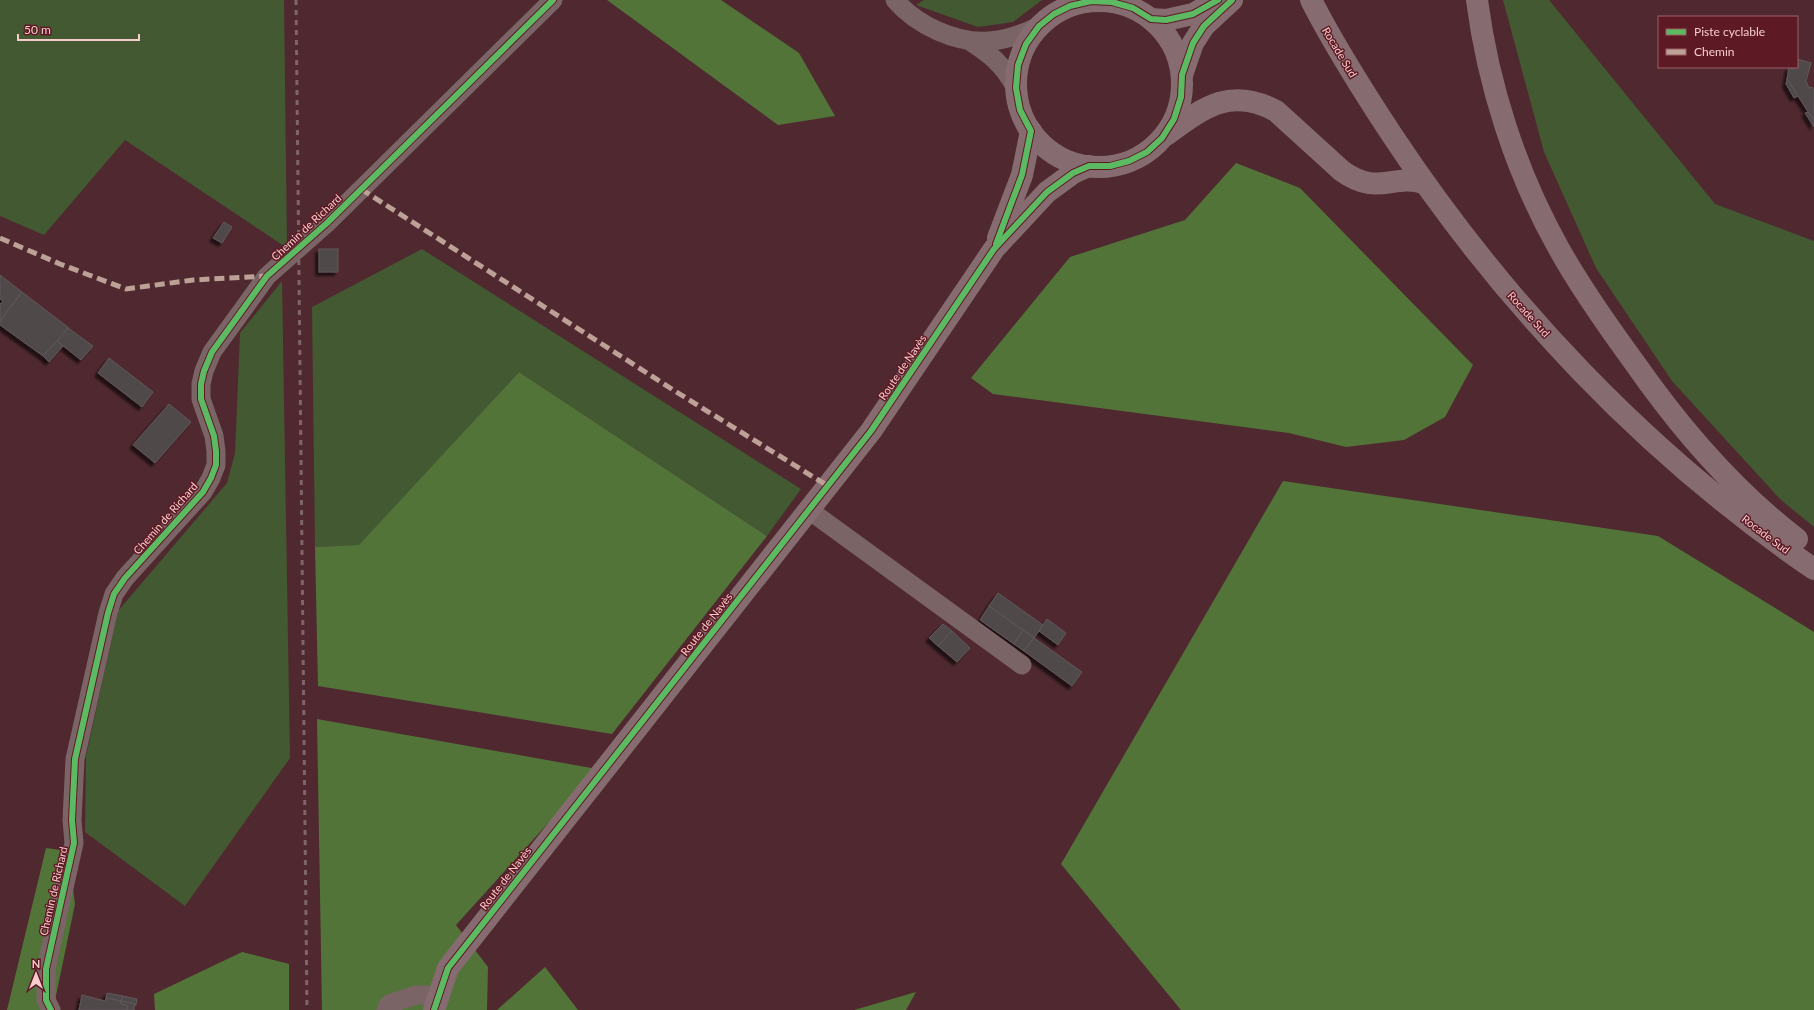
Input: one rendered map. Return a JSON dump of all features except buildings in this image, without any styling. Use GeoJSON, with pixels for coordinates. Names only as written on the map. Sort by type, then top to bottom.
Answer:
{"type":"FeatureCollection","features":[{"type":"Feature","properties":{"kind":"main road"},"geometry":{"type":"LineString","coordinates":[[1151,19],[1166,20],[1193,14],[1218,0]]}},
{"type":"Feature","properties":{"kind":"main road","name":"Route de Navès"},"geometry":{"type":"LineString","coordinates":[[1182,75],[1193,43],[1204,26],[1232,0]]}},
{"type":"Feature","properties":{"kind":"main road","name":"Rocade Sud"},"geometry":{"type":"LineString","coordinates":[[1311,0],[1349,67],[1424,183],[1473,248],[1530,318],[1605,395],[1673,460],[1707,489],[1814,569]]}},
{"type":"Feature","properties":{"kind":"main road"},"geometry":{"type":"LineString","coordinates":[[1477,0],[1493,83],[1521,167],[1543,217],[1574,275],[1634,364],[1695,442],[1730,480],[1776,523],[1814,552]]}},
{"type":"Feature","properties":{"kind":"main road","name":"Route de Navès"},"geometry":{"type":"LineString","coordinates":[[1091,1],[1112,2],[1133,8],[1151,19],[1166,35],[1177,54],[1182,75],[1181,97],[1177,112],[1162,138],[1147,152],[1129,161],[1110,166],[1089,166],[1066,160],[1046,148],[1030,131],[1020,110],[1016,88],[1018,65],[1026,44],[1039,26],[1054,14],[1073,3],[1091,1]]}},
{"type":"Feature","properties":{"kind":"main road"},"geometry":{"type":"LineString","coordinates":[[1162,138],[1199,112],[1213,105],[1239,99],[1252,101],[1276,111],[1351,178],[1362,183],[1373,184],[1411,181],[1424,183]]}},
{"type":"Feature","properties":{"kind":"main road","name":"Route de Navès"},"geometry":{"type":"LineString","coordinates":[[994,249],[1022,175],[1030,131]]}},
{"type":"Feature","properties":{"kind":"main road","name":"Route de Navès"},"geometry":{"type":"LineString","coordinates":[[437,1003],[448,968],[872,431],[994,249],[1048,192],[1073,173],[1089,166]]}},
{"type":"Feature","properties":{"kind":"street","name":"Chemin de Richard"},"geometry":{"type":"LineString","coordinates":[[51,1010],[46,1000],[46,969],[74,843],[72,820],[75,759],[108,613],[114,594],[125,578],[203,492],[211,478],[216,465],[216,451],[214,436],[201,399],[201,384],[212,352],[267,276],[327,223],[553,0]]}},
{"type":"Feature","properties":{"kind":"street"},"geometry":{"type":"LineString","coordinates":[[895,0],[900,6],[933,28],[968,40],[988,42],[1003,40],[1018,36],[1039,26]]}},
{"type":"Feature","properties":{"kind":"street"},"geometry":{"type":"LineString","coordinates":[[968,40],[984,51],[1007,72],[1016,88]]}},
{"type":"Feature","properties":{"kind":"street"},"geometry":{"type":"LineString","coordinates":[[809,510],[1022,665]]}},
{"type":"Feature","properties":{"kind":"street"},"geometry":{"type":"LineString","coordinates":[[386,1010],[389,1004],[416,995],[437,1003]]}},
{"type":"Feature","properties":{"kind":"green space"},"geometry":{"type":"Polygon","coordinates":[[[0,0],[284,0],[287,248],[125,140],[44,235],[0,216],[0,0]]]}},
{"type":"Feature","properties":{"kind":"green space"},"geometry":{"type":"Polygon","coordinates":[[[607,0],[721,0],[799,53],[835,116],[778,125],[607,0]]]}},
{"type":"Feature","properties":{"kind":"green space"},"geometry":{"type":"Polygon","coordinates":[[[924,0],[1042,0],[1013,22],[978,27],[916,5],[924,0]]]}},
{"type":"Feature","properties":{"kind":"green space"},"geometry":{"type":"Polygon","coordinates":[[[1503,0],[1549,0],[1715,204],[1814,241],[1814,527],[1781,500],[1672,381],[1596,268],[1544,152],[1503,0]]]}},
{"type":"Feature","properties":{"kind":"green space"},"geometry":{"type":"Polygon","coordinates":[[[1236,163],[1300,188],[1473,365],[1445,417],[1404,440],[1346,447],[1289,433],[993,394],[971,378],[1070,257],[1185,220],[1236,163]]]}},
{"type":"Feature","properties":{"kind":"green space"},"geometry":{"type":"Polygon","coordinates":[[[422,249],[801,489],[767,536],[519,372],[359,546],[315,547],[312,307],[422,249]]]}},
{"type":"Feature","properties":{"kind":"green space"},"geometry":{"type":"Polygon","coordinates":[[[282,281],[290,758],[185,906],[85,832],[86,756],[118,611],[227,483],[235,453],[240,333],[282,281]]]}},
{"type":"Feature","properties":{"kind":"green space"},"geometry":{"type":"Polygon","coordinates":[[[519,372],[767,536],[612,734],[318,686],[315,547],[359,545],[519,372]]]}},
{"type":"Feature","properties":{"kind":"green space"},"geometry":{"type":"Polygon","coordinates":[[[1283,481],[1658,536],[1814,632],[1814,1010],[1181,1010],[1061,864],[1283,481]]]}},
{"type":"Feature","properties":{"kind":"green space"},"geometry":{"type":"Polygon","coordinates":[[[317,719],[597,769],[456,925],[488,967],[487,1010],[322,1010],[317,719]]]}},
{"type":"Feature","properties":{"kind":"green space"},"geometry":{"type":"Polygon","coordinates":[[[46,848],[68,851],[75,904],[53,1010],[7,1010],[46,848]]]}},
{"type":"Feature","properties":{"kind":"green space"},"geometry":{"type":"Polygon","coordinates":[[[242,952],[289,964],[289,1010],[155,1010],[154,994],[242,952]]]}},
{"type":"Feature","properties":{"kind":"green space"},"geometry":{"type":"Polygon","coordinates":[[[545,967],[578,1010],[497,1010],[545,967]]]}},
{"type":"Feature","properties":{"kind":"green space"},"geometry":{"type":"Polygon","coordinates":[[[916,992],[906,1010],[854,1010],[916,992]]]}},
{"type":"Feature","properties":{"kind":"railway"},"geometry":{"type":"LineString","coordinates":[[296,0],[307,1010]]}},
{"type":"Feature","properties":{"kind":"marked path"},"geometry":{"type":"LineString","coordinates":[[361,189],[678,393],[828,486]]}},
{"type":"Feature","properties":{"kind":"marked path"},"geometry":{"type":"LineString","coordinates":[[0,238],[60,264],[126,289],[193,280],[267,276]]}},
{"type":"Feature","properties":{"kind":"cycle path"},"geometry":{"type":"LineString","coordinates":[[51,1010],[46,1000],[46,969],[74,843],[72,820],[75,759],[108,613],[114,594],[125,578],[203,492],[211,478],[216,465],[216,451],[214,436],[201,399],[201,384],[204,371],[212,352],[267,276],[327,223],[553,0]]}},
{"type":"Feature","properties":{"kind":"cycle path"},"geometry":{"type":"LineString","coordinates":[[996,244],[1022,175],[1031,131],[1020,110],[1016,88],[1018,65],[1026,44],[1039,26],[1054,14],[1070,6],[1091,1],[1112,2],[1133,8],[1151,19],[1166,20],[1193,14],[1218,0]]}},
{"type":"Feature","properties":{"kind":"cycle path"},"geometry":{"type":"LineString","coordinates":[[434,1010],[448,968],[871,431],[994,249],[1047,192],[1073,173],[1089,166],[1110,166],[1129,161],[1147,152],[1162,138],[1174,119],[1181,97],[1182,75],[1193,43],[1204,26],[1232,0]]}}]}
